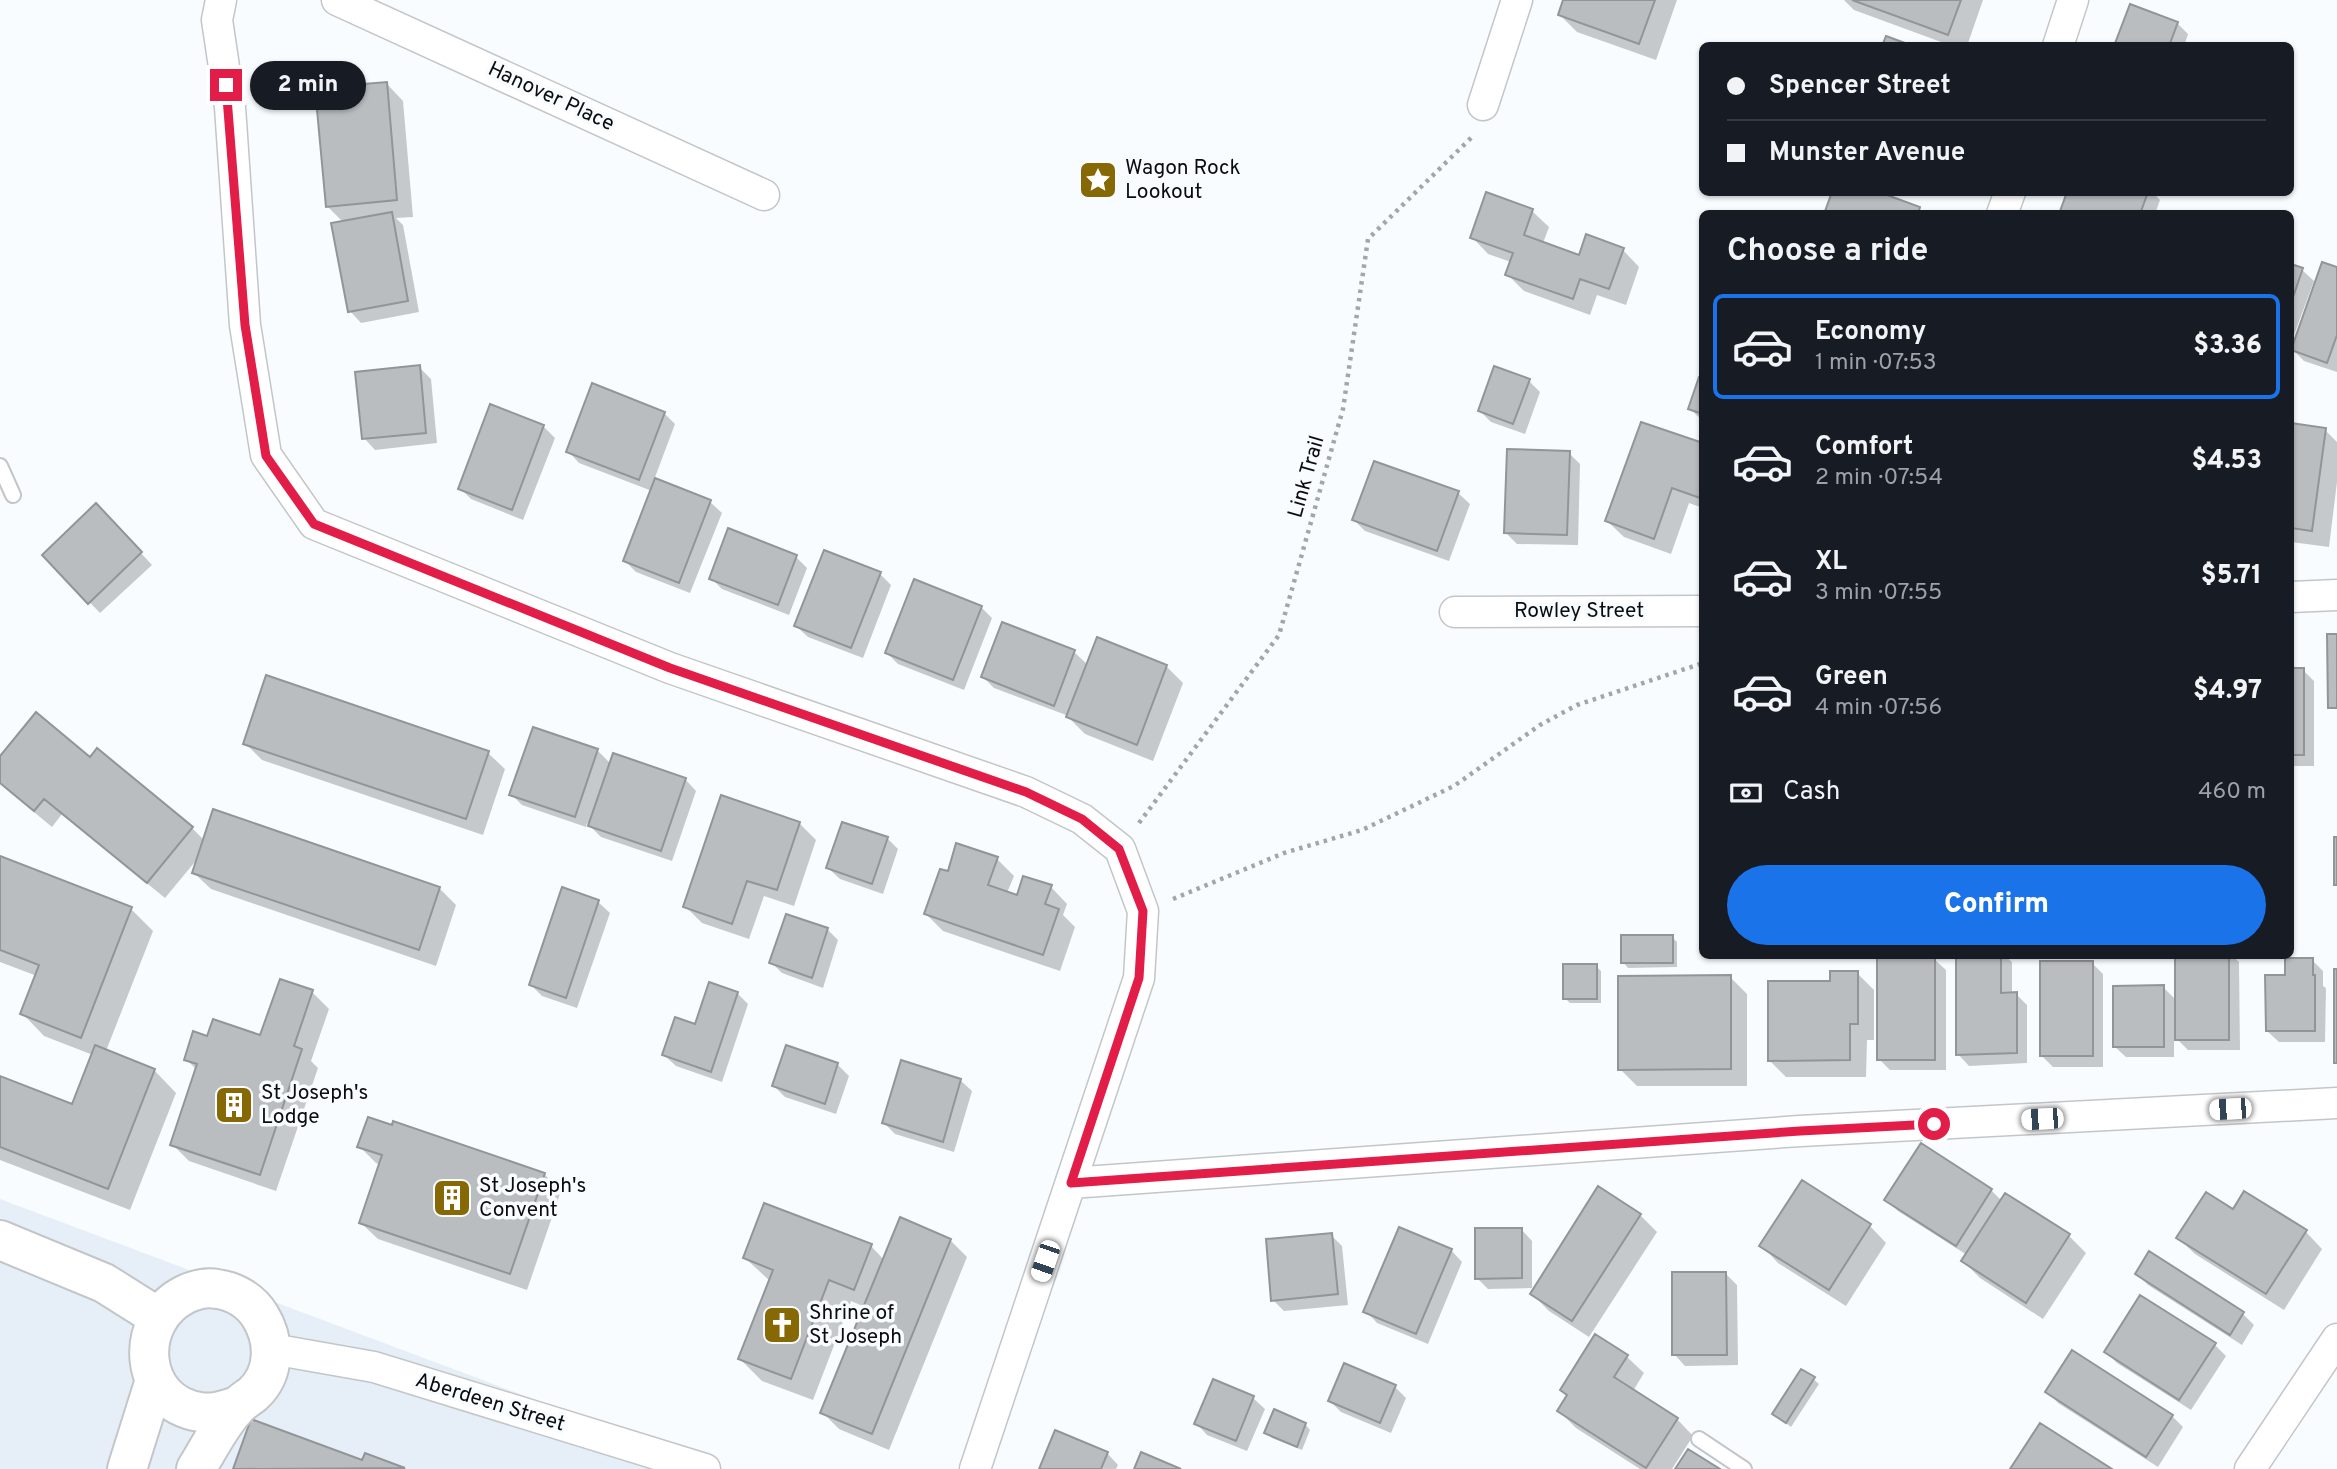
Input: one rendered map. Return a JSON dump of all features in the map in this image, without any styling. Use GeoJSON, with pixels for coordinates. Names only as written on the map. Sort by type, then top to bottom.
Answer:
{"type":"FeatureCollection","features":[{"type":"Feature","properties":{"kind":"main road"},"geometry":{"type":"LineString","coordinates":[[0,1240],[104,1283],[158,1317]]}},
{"type":"Feature","properties":{"kind":"main road"},"geometry":{"type":"LineString","coordinates":[[216,1288],[237,1294],[256,1308],[267,1327],[272,1349],[268,1372],[256,1392],[237,1406],[218,1412],[200,1412],[182,1406],[166,1395],[155,1380],[149,1359],[149,1337],[158,1317],[174,1300],[194,1290],[216,1288]]}},
{"type":"Feature","properties":{"kind":"main road"},"geometry":{"type":"LineString","coordinates":[[127,1469],[155,1380]]}},
{"type":"Feature","properties":{"kind":"main road"},"geometry":{"type":"LineString","coordinates":[[196,1469],[237,1406]]}},
{"type":"Feature","properties":{"kind":"street"},"geometry":{"type":"LineString","coordinates":[[221,0],[217,20],[230,107],[245,325],[266,456],[314,524],[670,668],[1026,792],[1082,819],[1119,849],[1143,911],[1139,978],[975,1469]]}},
{"type":"Feature","properties":{"kind":"street","name":"Hanover Place"},"geometry":{"type":"LineString","coordinates":[[337,0],[764,195]]}},
{"type":"Feature","properties":{"kind":"street"},"geometry":{"type":"LineString","coordinates":[[1483,105],[1517,0]]}},
{"type":"Feature","properties":{"kind":"street"},"geometry":{"type":"LineString","coordinates":[[2059,42],[2073,0]]}},
{"type":"Feature","properties":{"kind":"street"},"geometry":{"type":"LineString","coordinates":[[2294,597],[2337,596]]}},
{"type":"Feature","properties":{"kind":"street","name":"Rowley Street"},"geometry":{"type":"LineString","coordinates":[[1455,612],[1699,611]]}},
{"type":"Feature","properties":{"kind":"street"},"geometry":{"type":"LineString","coordinates":[[1071,1183],[1800,1131],[2337,1103]]}},
{"type":"Feature","properties":{"kind":"street"},"geometry":{"type":"LineString","coordinates":[[2250,1469],[2337,1339]]}},
{"type":"Feature","properties":{"kind":"street","name":"Aberdeen Street"},"geometry":{"type":"LineString","coordinates":[[272,1349],[373,1367],[705,1469]]}},
{"type":"Feature","properties":{"kind":"lane"},"geometry":{"type":"LineString","coordinates":[[0,466],[13,495]]}},
{"type":"Feature","properties":{"kind":"lane"},"geometry":{"type":"LineString","coordinates":[[1699,1438],[1744,1469]]}},
{"type":"Feature","properties":{"kind":"path","name":"Link Trail"},"geometry":{"type":"LineString","coordinates":[[1119,849],[1279,635],[1343,408],[1368,239],[1475,134],[1483,105]]}},
{"type":"Feature","properties":{"kind":"path"},"geometry":{"type":"LineString","coordinates":[[1143,911],[1284,853],[1362,830],[1454,786],[1540,725],[1577,705],[1699,664]]}},
{"type":"Feature","properties":{"kind":"shaded area"},"geometry":{"type":"Polygon","coordinates":[[[0,1199],[720,1469],[0,1469],[0,1199]]]}},
{"type":"Feature","properties":{"kind":"building"},"geometry":{"type":"Polygon","coordinates":[[[1563,0],[1655,0],[1639,44],[1558,15],[1563,0]]]}},
{"type":"Feature","properties":{"kind":"building"},"geometry":{"type":"Polygon","coordinates":[[[1852,0],[1961,0],[1948,35],[1852,0]]]}},
{"type":"Feature","properties":{"kind":"building"},"geometry":{"type":"Polygon","coordinates":[[[2130,4],[2178,22],[2170,42],[2116,42],[2130,4]]]}},
{"type":"Feature","properties":{"kind":"building"},"geometry":{"type":"Polygon","coordinates":[[[1886,36],[1902,42],[1884,42],[1886,36]]]}},
{"type":"Feature","properties":{"kind":"building"},"geometry":{"type":"Polygon","coordinates":[[[387,82],[397,200],[326,207],[315,88],[387,82]]]}},
{"type":"Feature","properties":{"kind":"building"},"geometry":{"type":"Polygon","coordinates":[[[1486,192],[1533,209],[1524,235],[1579,255],[1586,234],[1624,248],[1609,289],[1580,279],[1573,299],[1505,275],[1513,253],[1470,238],[1486,192]]]}},
{"type":"Feature","properties":{"kind":"building"},"geometry":{"type":"Polygon","coordinates":[[[1831,196],[1890,196],[1920,207],[1919,210],[1825,210],[1831,196]]]}},
{"type":"Feature","properties":{"kind":"building"},"geometry":{"type":"Polygon","coordinates":[[[2066,196],[2147,196],[2141,210],[2060,210],[2066,196]]]}},
{"type":"Feature","properties":{"kind":"building"},"geometry":{"type":"Polygon","coordinates":[[[392,212],[408,301],[348,312],[331,223],[392,212]]]}},
{"type":"Feature","properties":{"kind":"building"},"geometry":{"type":"Polygon","coordinates":[[[2322,262],[2337,267],[2337,335],[2327,363],[2294,351],[2294,341],[2322,262]]]}},
{"type":"Feature","properties":{"kind":"building"},"geometry":{"type":"Polygon","coordinates":[[[2294,265],[2303,268],[2294,294],[2294,265]]]}},
{"type":"Feature","properties":{"kind":"building"},"geometry":{"type":"Polygon","coordinates":[[[420,365],[426,433],[362,439],[355,372],[420,365]]]}},
{"type":"Feature","properties":{"kind":"building"},"geometry":{"type":"Polygon","coordinates":[[[1494,366],[1530,379],[1513,424],[1478,411],[1494,366]]]}},
{"type":"Feature","properties":{"kind":"building"},"geometry":{"type":"Polygon","coordinates":[[[1699,377],[1699,413],[1688,409],[1699,377]]]}},
{"type":"Feature","properties":{"kind":"building"},"geometry":{"type":"Polygon","coordinates":[[[592,383],[665,412],[639,480],[566,452],[592,383]]]}},
{"type":"Feature","properties":{"kind":"building"},"geometry":{"type":"Polygon","coordinates":[[[490,404],[544,425],[512,510],[458,489],[490,404]]]}},
{"type":"Feature","properties":{"kind":"building"},"geometry":{"type":"Polygon","coordinates":[[[1641,422],[1699,442],[1699,498],[1672,488],[1654,539],[1605,521],[1641,422]]]}},
{"type":"Feature","properties":{"kind":"building"},"geometry":{"type":"Polygon","coordinates":[[[2294,423],[2326,428],[2312,531],[2294,528],[2294,423]]]}},
{"type":"Feature","properties":{"kind":"building"},"geometry":{"type":"Polygon","coordinates":[[[1507,449],[1570,451],[1567,535],[1504,533],[1507,449]]]}},
{"type":"Feature","properties":{"kind":"building"},"geometry":{"type":"Polygon","coordinates":[[[1374,461],[1459,491],[1437,551],[1352,520],[1374,461]]]}},
{"type":"Feature","properties":{"kind":"building"},"geometry":{"type":"Polygon","coordinates":[[[655,478],[711,500],[679,583],[623,561],[655,478]]]}},
{"type":"Feature","properties":{"kind":"building"},"geometry":{"type":"Polygon","coordinates":[[[96,503],[142,552],[88,604],[42,555],[96,503]]]}},
{"type":"Feature","properties":{"kind":"building"},"geometry":{"type":"Polygon","coordinates":[[[728,528],[797,555],[778,605],[709,579],[728,528]]]}},
{"type":"Feature","properties":{"kind":"building"},"geometry":{"type":"Polygon","coordinates":[[[824,550],[881,572],[851,648],[794,626],[824,550]]]}},
{"type":"Feature","properties":{"kind":"building"},"geometry":{"type":"Polygon","coordinates":[[[914,579],[982,606],[953,680],[885,653],[914,579]]]}},
{"type":"Feature","properties":{"kind":"building"},"geometry":{"type":"Polygon","coordinates":[[[1002,622],[1075,650],[1054,706],[981,677],[1002,622]]]}},
{"type":"Feature","properties":{"kind":"building"},"geometry":{"type":"Polygon","coordinates":[[[2327,634],[2337,634],[2337,708],[2328,708],[2327,634]]]}},
{"type":"Feature","properties":{"kind":"building"},"geometry":{"type":"Polygon","coordinates":[[[1097,637],[1167,665],[1137,745],[1066,717],[1097,637]]]}},
{"type":"Feature","properties":{"kind":"building"},"geometry":{"type":"Polygon","coordinates":[[[2294,668],[2304,668],[2304,755],[2294,755],[2294,668]]]}},
{"type":"Feature","properties":{"kind":"building"},"geometry":{"type":"Polygon","coordinates":[[[266,675],[489,751],[466,819],[243,744],[266,675]]]}},
{"type":"Feature","properties":{"kind":"building"},"geometry":{"type":"Polygon","coordinates":[[[36,712],[90,757],[97,748],[193,827],[147,883],[44,799],[34,811],[0,783],[0,756],[36,712]]]}},
{"type":"Feature","properties":{"kind":"building"},"geometry":{"type":"Polygon","coordinates":[[[533,727],[598,749],[575,817],[509,795],[533,727]]]}},
{"type":"Feature","properties":{"kind":"building"},"geometry":{"type":"Polygon","coordinates":[[[613,753],[686,778],[661,851],[588,826],[613,753]]]}},
{"type":"Feature","properties":{"kind":"building"},"geometry":{"type":"Polygon","coordinates":[[[721,795],[800,822],[777,890],[747,881],[732,924],[683,907],[721,795]]]}},
{"type":"Feature","properties":{"kind":"building"},"geometry":{"type":"Polygon","coordinates":[[[213,809],[440,887],[419,950],[192,873],[213,809]]]}},
{"type":"Feature","properties":{"kind":"building"},"geometry":{"type":"Polygon","coordinates":[[[842,822],[888,837],[872,884],[826,868],[842,822]]]}},
{"type":"Feature","properties":{"kind":"building"},"geometry":{"type":"Polygon","coordinates":[[[2334,837],[2337,837],[2337,885],[2334,885],[2334,837]]]}},
{"type":"Feature","properties":{"kind":"building"},"geometry":{"type":"Polygon","coordinates":[[[956,843],[998,857],[988,885],[1017,895],[1023,876],[1052,885],[1045,904],[1059,909],[1043,955],[924,914],[940,869],[948,871],[956,843]]]}},
{"type":"Feature","properties":{"kind":"building"},"geometry":{"type":"Polygon","coordinates":[[[0,856],[132,907],[81,1038],[20,1014],[39,965],[0,950],[0,856]]]}},
{"type":"Feature","properties":{"kind":"building"},"geometry":{"type":"Polygon","coordinates":[[[562,887],[599,900],[566,998],[529,985],[562,887]]]}},
{"type":"Feature","properties":{"kind":"building"},"geometry":{"type":"Polygon","coordinates":[[[786,914],[828,928],[812,978],[769,963],[786,914]]]}},
{"type":"Feature","properties":{"kind":"building"},"geometry":{"type":"Polygon","coordinates":[[[1621,935],[1673,935],[1673,963],[1621,963],[1621,935]]]}},
{"type":"Feature","properties":{"kind":"building"},"geometry":{"type":"Polygon","coordinates":[[[2313,958],[2315,1031],[2266,1031],[2265,975],[2285,975],[2285,959],[2313,958]]]}},
{"type":"Feature","properties":{"kind":"building"},"geometry":{"type":"Polygon","coordinates":[[[1877,959],[1935,959],[1935,1060],[1877,1060],[1877,959]]]}},
{"type":"Feature","properties":{"kind":"building"},"geometry":{"type":"Polygon","coordinates":[[[1956,959],[2001,959],[2001,993],[2017,992],[2017,1053],[1956,1055],[1956,959]]]}},
{"type":"Feature","properties":{"kind":"building"},"geometry":{"type":"Polygon","coordinates":[[[2175,959],[2229,959],[2229,1040],[2175,1040],[2175,959]]]}},
{"type":"Feature","properties":{"kind":"building"},"geometry":{"type":"Polygon","coordinates":[[[2040,961],[2093,961],[2093,1056],[2040,1056],[2040,961]]]}},
{"type":"Feature","properties":{"kind":"building"},"geometry":{"type":"Polygon","coordinates":[[[1563,964],[1597,964],[1597,999],[1563,999],[1563,964]]]}},
{"type":"Feature","properties":{"kind":"building"},"geometry":{"type":"Polygon","coordinates":[[[2334,969],[2337,969],[2337,1063],[2334,1063],[2334,969]]]}},
{"type":"Feature","properties":{"kind":"building"},"geometry":{"type":"Polygon","coordinates":[[[1830,971],[1858,971],[1858,1024],[1850,1024],[1850,1060],[1768,1061],[1768,981],[1830,981],[1830,971]]]}},
{"type":"Feature","properties":{"kind":"building"},"geometry":{"type":"Polygon","coordinates":[[[1731,975],[1731,1069],[1618,1070],[1618,976],[1731,975]]]}},
{"type":"Feature","properties":{"kind":"building","name":"St Joseph's Lodge"},"geometry":{"type":"Polygon","coordinates":[[[280,979],[313,990],[294,1046],[302,1049],[260,1175],[170,1145],[197,1064],[184,1060],[193,1031],[207,1036],[213,1019],[260,1035],[280,979]]]}},
{"type":"Feature","properties":{"kind":"building"},"geometry":{"type":"Polygon","coordinates":[[[709,982],[738,992],[711,1072],[662,1055],[675,1017],[695,1024],[709,982]]]}},
{"type":"Feature","properties":{"kind":"building"},"geometry":{"type":"Polygon","coordinates":[[[2164,985],[2164,1047],[2113,1047],[2113,986],[2164,985]]]}},
{"type":"Feature","properties":{"kind":"building"},"geometry":{"type":"Polygon","coordinates":[[[95,1045],[155,1069],[108,1189],[0,1147],[0,1076],[72,1104],[95,1045]]]}},
{"type":"Feature","properties":{"kind":"building"},"geometry":{"type":"Polygon","coordinates":[[[786,1045],[838,1063],[825,1104],[772,1086],[786,1045]]]}},
{"type":"Feature","properties":{"kind":"building"},"geometry":{"type":"Polygon","coordinates":[[[901,1060],[961,1079],[943,1142],[882,1123],[901,1060]]]}},
{"type":"Feature","properties":{"kind":"building","name":"St Joseph's Convent"},"geometry":{"type":"Polygon","coordinates":[[[368,1117],[392,1125],[393,1121],[545,1173],[510,1274],[359,1223],[382,1155],[357,1147],[368,1117]]]}},
{"type":"Feature","properties":{"kind":"building"},"geometry":{"type":"Polygon","coordinates":[[[1921,1143],[1992,1189],[1956,1246],[1884,1200],[1921,1143]]]}},
{"type":"Feature","properties":{"kind":"building"},"geometry":{"type":"Polygon","coordinates":[[[1802,1180],[1871,1224],[1829,1290],[1759,1246],[1802,1180]]]}},
{"type":"Feature","properties":{"kind":"building"},"geometry":{"type":"Polygon","coordinates":[[[1598,1186],[1641,1214],[1572,1321],[1530,1294],[1598,1186]]]}},
{"type":"Feature","properties":{"kind":"building"},"geometry":{"type":"Polygon","coordinates":[[[2244,1191],[2307,1230],[2266,1294],[2176,1238],[2206,1192],[2233,1209],[2244,1191]]]}},
{"type":"Feature","properties":{"kind":"building"},"geometry":{"type":"Polygon","coordinates":[[[2005,1193],[2070,1234],[2026,1303],[1961,1261],[2005,1193]]]}},
{"type":"Feature","properties":{"kind":"building","name":"Shrine of St Joseph"},"geometry":{"type":"Polygon","coordinates":[[[764,1203],[872,1244],[854,1290],[829,1280],[791,1379],[738,1359],[773,1270],[743,1258],[764,1203]]]}},
{"type":"Feature","properties":{"kind":"building"},"geometry":{"type":"Polygon","coordinates":[[[900,1217],[951,1239],[872,1434],[820,1413],[900,1217]]]}},
{"type":"Feature","properties":{"kind":"building"},"geometry":{"type":"Polygon","coordinates":[[[1399,1227],[1452,1249],[1416,1334],[1363,1312],[1399,1227]]]}},
{"type":"Feature","properties":{"kind":"building"},"geometry":{"type":"Polygon","coordinates":[[[1475,1228],[1522,1228],[1522,1278],[1475,1279],[1475,1228]]]}},
{"type":"Feature","properties":{"kind":"building"},"geometry":{"type":"Polygon","coordinates":[[[1332,1233],[1338,1294],[1271,1301],[1266,1239],[1332,1233]]]}},
{"type":"Feature","properties":{"kind":"building"},"geometry":{"type":"Polygon","coordinates":[[[2149,1251],[2244,1312],[2230,1335],[2135,1274],[2149,1251]]]}},
{"type":"Feature","properties":{"kind":"building"},"geometry":{"type":"Polygon","coordinates":[[[1672,1272],[1726,1272],[1727,1355],[1672,1355],[1672,1272]]]}},
{"type":"Feature","properties":{"kind":"building"},"geometry":{"type":"Polygon","coordinates":[[[2140,1295],[2216,1343],[2179,1400],[2104,1352],[2140,1295]]]}},
{"type":"Feature","properties":{"kind":"building"},"geometry":{"type":"Polygon","coordinates":[[[1595,1334],[1628,1355],[1614,1377],[1678,1418],[1646,1468],[1557,1411],[1567,1395],[1560,1390],[1595,1334]]]}},
{"type":"Feature","properties":{"kind":"building"},"geometry":{"type":"Polygon","coordinates":[[[2072,1350],[2173,1415],[2146,1457],[2045,1392],[2072,1350]]]}},
{"type":"Feature","properties":{"kind":"building"},"geometry":{"type":"Polygon","coordinates":[[[1344,1363],[1396,1385],[1380,1423],[1328,1401],[1344,1363]]]}},
{"type":"Feature","properties":{"kind":"building"},"geometry":{"type":"Polygon","coordinates":[[[1801,1369],[1815,1377],[1786,1423],[1772,1414],[1801,1369]]]}},
{"type":"Feature","properties":{"kind":"building"},"geometry":{"type":"Polygon","coordinates":[[[1213,1379],[1254,1396],[1236,1441],[1194,1424],[1213,1379]]]}},
{"type":"Feature","properties":{"kind":"building"},"geometry":{"type":"Polygon","coordinates":[[[1274,1409],[1306,1423],[1297,1447],[1264,1433],[1274,1409]]]}},
{"type":"Feature","properties":{"kind":"building"},"geometry":{"type":"Polygon","coordinates":[[[251,1419],[362,1460],[365,1453],[405,1468],[233,1469],[251,1419]]]}},
{"type":"Feature","properties":{"kind":"building"},"geometry":{"type":"Polygon","coordinates":[[[2040,1423],[2112,1469],[2010,1469],[2040,1423]]]}},
{"type":"Feature","properties":{"kind":"building"},"geometry":{"type":"Polygon","coordinates":[[[1055,1430],[1108,1452],[1101,1469],[1039,1469],[1055,1430]]]}},
{"type":"Feature","properties":{"kind":"building"},"geometry":{"type":"Polygon","coordinates":[[[1688,1449],[1720,1469],[1675,1469],[1688,1449]]]}},
{"type":"Feature","properties":{"kind":"building"},"geometry":{"type":"Polygon","coordinates":[[[1141,1452],[1181,1469],[1134,1469],[1141,1452]]]}},
{"type":"Feature","properties":{"kind":"place","name":"Wagon Rock Lookout"},"geometry":{"type":"Point","coordinates":[1098,180]}},
{"type":"Feature","properties":{"kind":"place","name":"St Joseph's Lodge"},"geometry":{"type":"Point","coordinates":[234,1105]}},
{"type":"Feature","properties":{"kind":"place","name":"St Joseph's Convent"},"geometry":{"type":"Point","coordinates":[452,1198]}},
{"type":"Feature","properties":{"kind":"place","name":"Shrine of St Joseph"},"geometry":{"type":"Point","coordinates":[782,1325]}},
{"type":"Feature","properties":{"kind":"route"},"geometry":{"type":"LineString","coordinates":[[226,85],[230,107],[245,325],[266,456],[314,524],[670,668],[1026,792],[1082,819],[1119,849],[1143,911],[1139,978],[1071,1183],[1800,1131],[1934,1124]]}}]}
